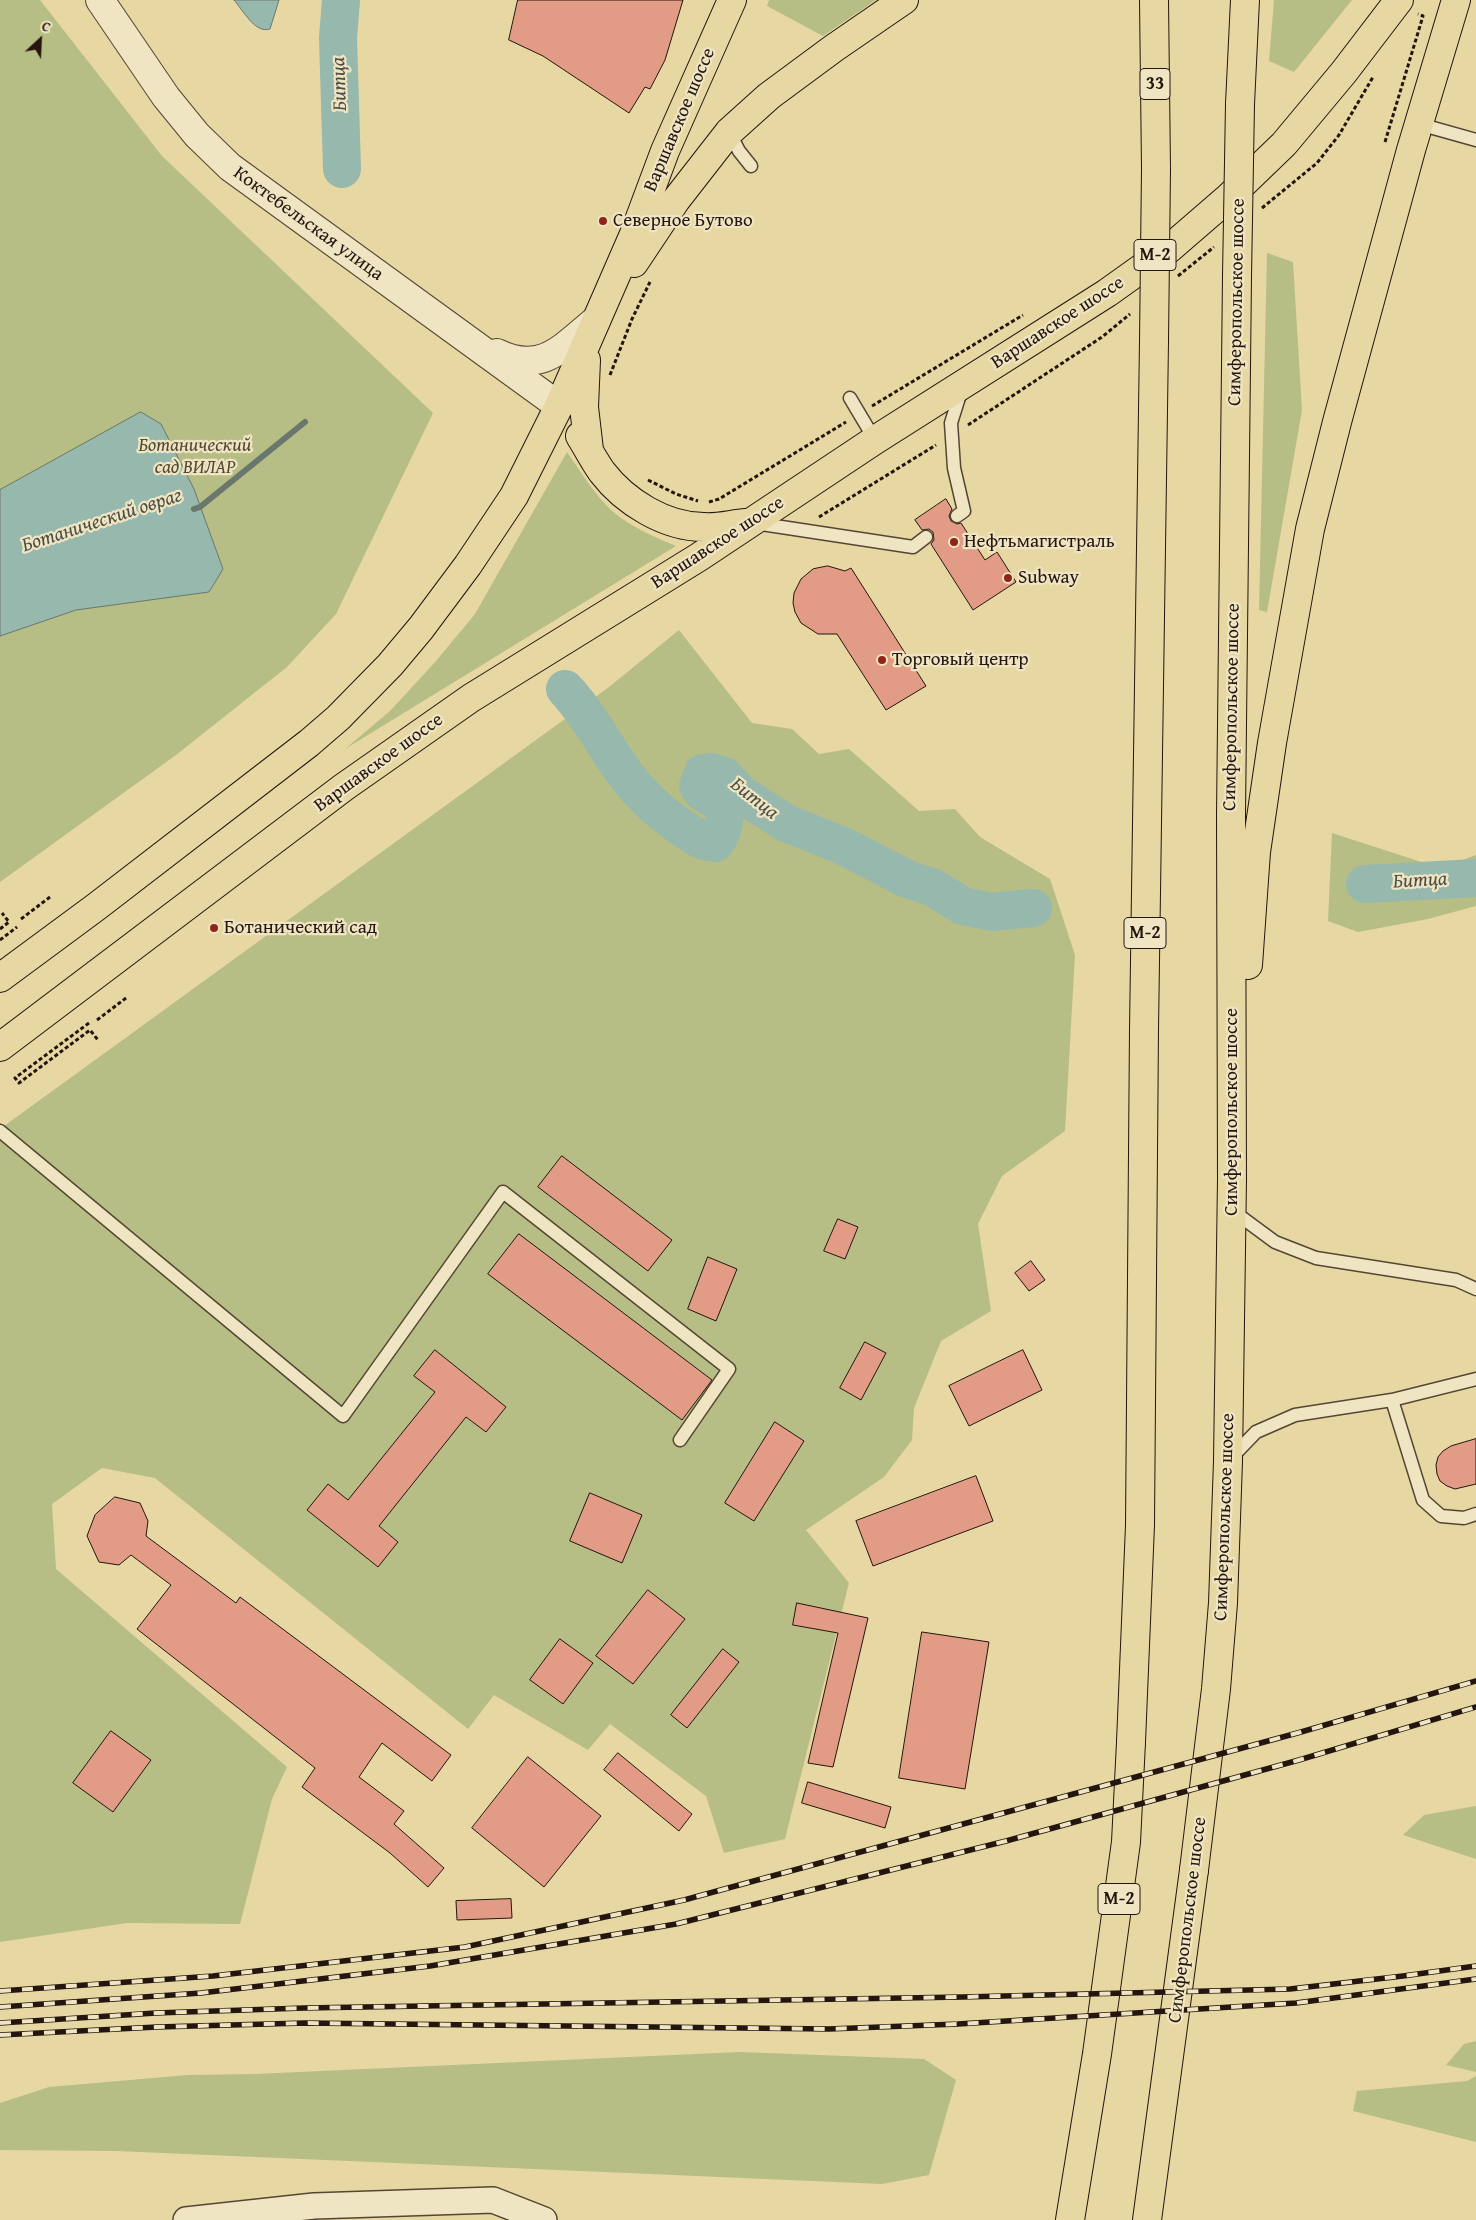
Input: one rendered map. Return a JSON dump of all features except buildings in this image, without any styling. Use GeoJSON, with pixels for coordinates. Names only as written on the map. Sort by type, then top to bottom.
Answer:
{"type":"FeatureCollection","features":[{"type":"Feature","properties":{"kind":"main road"},"geometry":{"type":"LineString","coordinates":[[709,48],[724,0]]}},
{"type":"Feature","properties":{"kind":"main road","name":"Варшавское шоссе"},"geometry":{"type":"LineString","coordinates":[[0,978],[309,743],[390,665],[421,628],[468,565],[518,489],[559,406],[634,234],[665,151],[709,48],[732,0]]}},
{"type":"Feature","properties":{"kind":"main road"},"geometry":{"type":"LineString","coordinates":[[589,450],[584,407],[584,377],[586,358],[596,320],[676,200],[729,132],[776,91],[904,0]]}},
{"type":"Feature","properties":{"kind":"main road","name":"33"},"geometry":{"type":"LineString","coordinates":[[1154,0],[1156,169]]}},
{"type":"Feature","properties":{"kind":"main road","name":"М-2"},"geometry":{"type":"LineString","coordinates":[[1070,2220],[1097,2054],[1126,1842],[1131,1742],[1140,1525],[1144,1039],[1156,169],[1168,0]]}},
{"type":"Feature","properties":{"kind":"main road","name":"Симферопольское шоссе"},"geometry":{"type":"LineString","coordinates":[[1147,2220],[1194,1870],[1216,1689],[1223,1603],[1228,1460],[1232,1210],[1231,814],[1237,276],[1240,104],[1245,0]]}},
{"type":"Feature","properties":{"kind":"main road","name":"Варшавское шоссе"},"geometry":{"type":"LineString","coordinates":[[0,1046],[344,787],[455,709],[699,557],[964,383],[1107,293],[1170,248],[1222,203],[1284,144],[1303,123],[1399,0]]}},
{"type":"Feature","properties":{"kind":"main road"},"geometry":{"type":"LineString","coordinates":[[1232,1179],[1256,852],[1272,742],[1310,529],[1336,422],[1419,124],[1456,0]]}},
{"type":"Feature","properties":{"kind":"main road"},"geometry":{"type":"LineString","coordinates":[[559,406],[601,471],[616,488],[633,502],[655,514],[683,524],[704,528],[750,522]]}},
{"type":"Feature","properties":{"kind":"street","name":"Коктебельская улица"},"geometry":{"type":"LineString","coordinates":[[100,0],[166,97],[197,135],[230,168],[559,406]]}},
{"type":"Feature","properties":{"kind":"street"},"geometry":{"type":"LineString","coordinates":[[471,341],[515,361],[530,362],[546,358],[561,349],[596,320]]}},
{"type":"Feature","properties":{"kind":"street"},"geometry":{"type":"LineString","coordinates":[[186,2220],[314,2206],[493,2200],[544,2220]]}},
{"type":"Feature","properties":{"kind":"lane"},"geometry":{"type":"LineString","coordinates":[[1419,124],[1476,140]]}},
{"type":"Feature","properties":{"kind":"lane"},"geometry":{"type":"LineString","coordinates":[[729,132],[739,151],[751,166]]}},
{"type":"Feature","properties":{"kind":"lane"},"geometry":{"type":"LineString","coordinates":[[957,516],[964,511],[954,468],[951,423],[964,383]]}},
{"type":"Feature","properties":{"kind":"lane"},"geometry":{"type":"LineString","coordinates":[[850,398],[876,440]]}},
{"type":"Feature","properties":{"kind":"lane"},"geometry":{"type":"LineString","coordinates":[[750,522],[913,546],[926,538]]}},
{"type":"Feature","properties":{"kind":"lane"},"geometry":{"type":"LineString","coordinates":[[0,1132],[344,1416],[503,1192],[730,1369],[680,1440]]}},
{"type":"Feature","properties":{"kind":"lane"},"geometry":{"type":"LineString","coordinates":[[1232,1210],[1275,1242],[1316,1258],[1456,1280],[1476,1289]]}},
{"type":"Feature","properties":{"kind":"lane"},"geometry":{"type":"LineString","coordinates":[[1228,1460],[1256,1432],[1295,1415],[1392,1400],[1476,1379]]}},
{"type":"Feature","properties":{"kind":"lane"},"geometry":{"type":"LineString","coordinates":[[1392,1400],[1423,1500],[1441,1516],[1464,1518],[1476,1514]]}},
{"type":"Feature","properties":{"kind":"path"},"geometry":{"type":"LineString","coordinates":[[610,377],[632,319],[653,274]]}},
{"type":"Feature","properties":{"kind":"path"},"geometry":{"type":"LineString","coordinates":[[869,408],[1030,311]]}},
{"type":"Feature","properties":{"kind":"path"},"geometry":{"type":"LineString","coordinates":[[643,478],[676,494],[698,501],[708,502],[719,499],[852,418]]}},
{"type":"Feature","properties":{"kind":"path"},"geometry":{"type":"LineString","coordinates":[[21,919],[50,897]]}},
{"type":"Feature","properties":{"kind":"path"},"geometry":{"type":"LineString","coordinates":[[0,929],[9,922],[2,913]]}},
{"type":"Feature","properties":{"kind":"path"},"geometry":{"type":"LineString","coordinates":[[0,940],[17,927]]}},
{"type":"Feature","properties":{"kind":"path"},"geometry":{"type":"LineString","coordinates":[[97,1020],[126,998]]}},
{"type":"Feature","properties":{"kind":"path"},"geometry":{"type":"LineString","coordinates":[[89,1022],[15,1078],[19,1083],[90,1030],[98,1040]]}},
{"type":"Feature","properties":{"kind":"green space","name":"Ботанический сад ВИЛАР"},"geometry":{"type":"Polygon","coordinates":[[[0,0],[40,0],[162,156],[433,413],[336,614],[287,667],[176,755],[0,882],[0,0]]]}},
{"type":"Feature","properties":{"kind":"green space"},"geometry":{"type":"Polygon","coordinates":[[[769,0],[876,0],[823,36],[767,6],[769,0]]]}},
{"type":"Feature","properties":{"kind":"green space"},"geometry":{"type":"Polygon","coordinates":[[[1274,0],[1352,0],[1294,72],[1269,61],[1274,0]]]}},
{"type":"Feature","properties":{"kind":"green space"},"geometry":{"type":"Polygon","coordinates":[[[1267,253],[1293,262],[1302,410],[1267,612],[1259,610],[1267,253]]]}},
{"type":"Feature","properties":{"kind":"green space"},"geometry":{"type":"Polygon","coordinates":[[[567,452],[592,488],[613,512],[641,530],[676,546],[345,749],[390,711],[436,661],[475,614],[567,452]]]}},
{"type":"Feature","properties":{"kind":"green space"},"geometry":{"type":"Polygon","coordinates":[[[679,630],[752,723],[792,729],[819,754],[849,749],[919,811],[955,809],[980,837],[1050,879],[1075,955],[1065,1131],[1002,1176],[978,1224],[991,1311],[941,1341],[914,1408],[912,1440],[884,1477],[806,1530],[849,1583],[785,1839],[724,1853],[706,1796],[610,1724],[588,1750],[494,1695],[468,1729],[155,1478],[102,1468],[52,1504],[56,1569],[287,1767],[272,1799],[240,1924],[127,1923],[0,1942],[0,1129],[609,687],[679,630]]]}},
{"type":"Feature","properties":{"kind":"green space"},"geometry":{"type":"Polygon","coordinates":[[[1332,833],[1440,868],[1476,855],[1476,906],[1428,919],[1358,932],[1328,921],[1332,833]]]}},
{"type":"Feature","properties":{"kind":"green space"},"geometry":{"type":"Polygon","coordinates":[[[1476,1806],[1476,1859],[1403,1835],[1424,1815],[1476,1806]]]}},
{"type":"Feature","properties":{"kind":"green space"},"geometry":{"type":"Polygon","coordinates":[[[1476,2041],[1476,2072],[1446,2065],[1464,2044],[1476,2041]]]}},
{"type":"Feature","properties":{"kind":"green space"},"geometry":{"type":"Polygon","coordinates":[[[740,2052],[924,2059],[956,2080],[929,2175],[882,2184],[117,2151],[0,2150],[0,2103],[49,2087],[188,2075],[255,2074],[740,2052]]]}},
{"type":"Feature","properties":{"kind":"green space"},"geometry":{"type":"Polygon","coordinates":[[[1476,2076],[1476,2142],[1353,2111],[1357,2091],[1467,2081],[1476,2076]]]}},
{"type":"Feature","properties":{"kind":"water"},"geometry":{"type":"Polygon","coordinates":[[[234,0],[279,0],[270,29],[265,30],[254,25],[234,0]]]}},
{"type":"Feature","properties":{"kind":"water"},"geometry":{"type":"Polygon","coordinates":[[[141,412],[161,424],[194,489],[223,569],[209,592],[76,610],[0,636],[0,490],[141,412]]]}},
{"type":"Feature","properties":{"kind":"waterway","name":"Битца"},"geometry":{"type":"LineString","coordinates":[[341,0],[338,38],[342,169]]}},
{"type":"Feature","properties":{"kind":"waterway","name":"Ботанический овраг"},"geometry":{"type":"LineString","coordinates":[[194,509],[200,507],[305,422]]}},
{"type":"Feature","properties":{"kind":"waterway","name":"Битца"},"geometry":{"type":"LineString","coordinates":[[565,689],[581,708],[623,771],[649,802],[664,815],[701,840],[715,843],[724,825],[722,804],[702,792],[698,786],[703,773],[711,772],[724,776],[741,794],[786,823],[843,846],[907,879],[932,887],[963,906],[992,912],[1033,908]]}},
{"type":"Feature","properties":{"kind":"waterway","name":"Битца"},"geometry":{"type":"LineString","coordinates":[[1365,884],[1476,878]]}},
{"type":"Feature","properties":{"kind":"railway"},"geometry":{"type":"LineString","coordinates":[[0,1991],[213,1976],[465,1947],[684,1900],[1301,1732],[1476,1681]]}},
{"type":"Feature","properties":{"kind":"railway"},"geometry":{"type":"LineString","coordinates":[[0,2007],[201,1993],[430,1966],[676,1924],[1006,1841],[1299,1760],[1476,1707]]}},
{"type":"Feature","properties":{"kind":"railway"},"geometry":{"type":"LineString","coordinates":[[0,2023],[156,2013],[304,2008],[963,1997],[1290,1989],[1476,1966]]}},
{"type":"Feature","properties":{"kind":"railway"},"geometry":{"type":"LineString","coordinates":[[0,2035],[157,2027],[305,2023],[829,2029],[958,2024],[1296,2003],[1476,1979]]}},
{"type":"Feature","properties":{"kind":"place","name":"Северное Бутово"},"geometry":{"type":"Point","coordinates":[603,221]}},
{"type":"Feature","properties":{"kind":"place","name":"Нефтьмагистраль"},"geometry":{"type":"Point","coordinates":[954,542]}},
{"type":"Feature","properties":{"kind":"place","name":"Subway"},"geometry":{"type":"Point","coordinates":[1008,578]}},
{"type":"Feature","properties":{"kind":"place","name":"Торговый центр"},"geometry":{"type":"Point","coordinates":[882,660]}},
{"type":"Feature","properties":{"kind":"place","name":"Ботанический сад"},"geometry":{"type":"Point","coordinates":[214,928]}}]}
